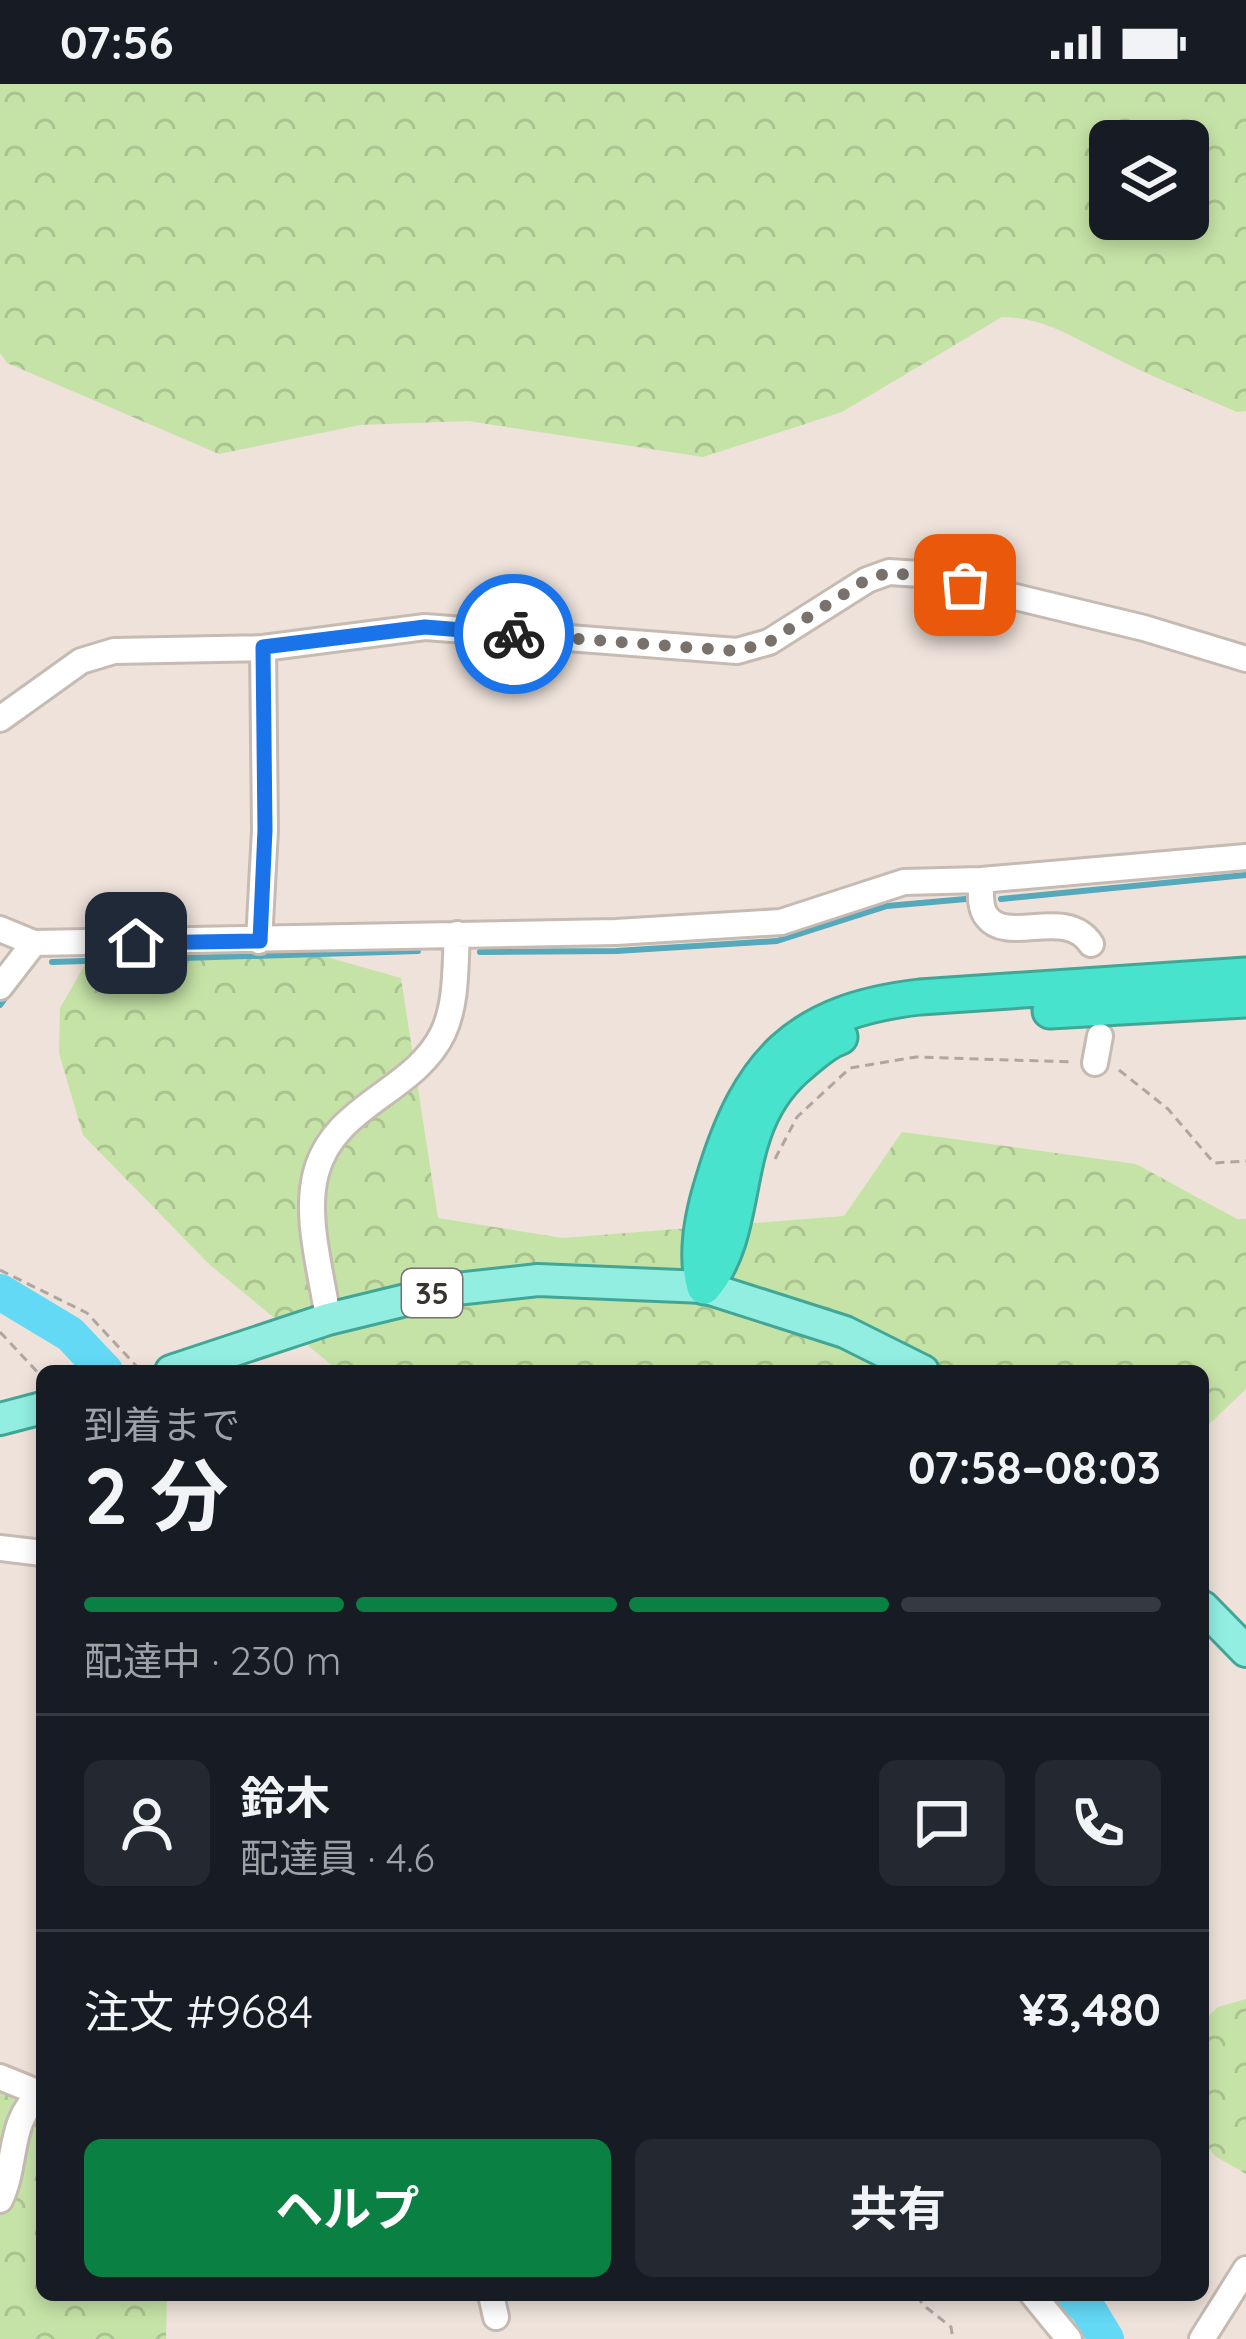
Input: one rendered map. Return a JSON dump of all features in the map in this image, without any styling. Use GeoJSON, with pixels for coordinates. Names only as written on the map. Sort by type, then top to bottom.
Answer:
{"type":"FeatureCollection","features":[{"type":"Feature","properties":{"kind":"highway"},"geometry":{"type":"LineString","coordinates":[[704,1287],[698,1265],[700,1247],[728,1130],[751,1086],[787,1045],[820,1023],[874,1002],[897,999],[1246,975]]}},
{"type":"Feature","properties":{"kind":"highway"},"geometry":{"type":"LineString","coordinates":[[704,1287],[720,1268],[748,1149],[763,1109],[786,1076],[830,1040],[882,1020],[923,1014],[1246,1000]]}},
{"type":"Feature","properties":{"kind":"main road","name":"35"},"geometry":{"type":"LineString","coordinates":[[189,1365],[328,1319],[447,1290],[538,1280],[704,1287],[845,1332],[911,1365]]}},
{"type":"Feature","properties":{"kind":"main road"},"geometry":{"type":"LineString","coordinates":[[0,1419],[36,1410]]}},
{"type":"Feature","properties":{"kind":"main road"},"geometry":{"type":"LineString","coordinates":[[1209,1613],[1246,1651]]}},
{"type":"Feature","properties":{"kind":"street"},"geometry":{"type":"LineString","coordinates":[[0,719],[81,661],[114,651],[263,647],[425,627],[737,651],[769,642],[866,580],[890,572],[920,574],[1144,628],[1246,659]]}},
{"type":"Feature","properties":{"kind":"street"},"geometry":{"type":"LineString","coordinates":[[260,941],[265,830],[263,647]]}},
{"type":"Feature","properties":{"kind":"street"},"geometry":{"type":"LineString","coordinates":[[0,929],[34,944],[616,932],[781,922],[904,882],[981,880],[1246,857]]}},
{"type":"Feature","properties":{"kind":"street"},"geometry":{"type":"LineString","coordinates":[[981,880],[982,907],[999,926],[1071,927],[1083,932],[1091,944]]}},
{"type":"Feature","properties":{"kind":"street"},"geometry":{"type":"LineString","coordinates":[[328,1319],[311,1198],[322,1153],[351,1115],[415,1068],[442,1035],[452,1008],[458,934]]}},
{"type":"Feature","properties":{"kind":"street"},"geometry":{"type":"LineString","coordinates":[[0,987],[34,944]]}},
{"type":"Feature","properties":{"kind":"street"},"geometry":{"type":"LineString","coordinates":[[1095,1063],[1100,1036]]}},
{"type":"Feature","properties":{"kind":"street"},"geometry":{"type":"LineString","coordinates":[[0,1548],[36,1552]]}},
{"type":"Feature","properties":{"kind":"street"},"geometry":{"type":"LineString","coordinates":[[0,2077],[36,2091]]}},
{"type":"Feature","properties":{"kind":"street"},"geometry":{"type":"LineString","coordinates":[[0,2200],[9,2181],[17,2126],[25,2107],[36,2098]]}},
{"type":"Feature","properties":{"kind":"street"},"geometry":{"type":"LineString","coordinates":[[1202,2339],[1246,2269]]}},
{"type":"Feature","properties":{"kind":"street"},"geometry":{"type":"LineString","coordinates":[[1050,2301],[1069,2339]]}},
{"type":"Feature","properties":{"kind":"path"},"geometry":{"type":"LineString","coordinates":[[771,1167],[796,1117],[850,1068],[916,1058],[1095,1063],[1119,1070],[1168,1109],[1214,1163],[1246,1161]]}},
{"type":"Feature","properties":{"kind":"path"},"geometry":{"type":"LineString","coordinates":[[0,1270],[87,1313],[135,1365]]}},
{"type":"Feature","properties":{"kind":"path"},"geometry":{"type":"LineString","coordinates":[[0,1332],[36,1371]]}},
{"type":"Feature","properties":{"kind":"path"},"geometry":{"type":"LineString","coordinates":[[921,2301],[951,2327],[953,2339]]}},
{"type":"Feature","properties":{"kind":"green space"},"geometry":{"type":"Polygon","coordinates":[[[0,84],[1246,84],[1246,411],[1237,412],[1172,384],[1057,329],[1002,317],[842,412],[703,457],[468,421],[360,425],[219,454],[7,363],[0,353],[0,84]]]}},
{"type":"Feature","properties":{"kind":"green space"},"geometry":{"type":"Polygon","coordinates":[[[146,938],[288,946],[401,978],[438,1218],[562,1238],[844,1216],[902,1132],[1136,1164],[1237,1219],[1246,1219],[1246,1389],[1209,1424],[1209,1365],[332,1365],[210,1265],[83,1135],[59,1053],[60,1008],[87,961],[146,938]]]}},
{"type":"Feature","properties":{"kind":"green space"},"geometry":{"type":"Polygon","coordinates":[[[1246,1999],[1246,2174],[1209,2148],[1209,2015],[1218,2007],[1246,1999]]]}},
{"type":"Feature","properties":{"kind":"green space"},"geometry":{"type":"Polygon","coordinates":[[[0,2090],[36,2092],[36,2301],[167,2301],[166,2339],[0,2339],[0,2090]]]}},
{"type":"Feature","properties":{"kind":"waterway"},"geometry":{"type":"LineString","coordinates":[[1001,899],[1246,875]]}},
{"type":"Feature","properties":{"kind":"waterway"},"geometry":{"type":"LineString","coordinates":[[480,952],[616,951],[777,941],[887,906],[966,899]]}},
{"type":"Feature","properties":{"kind":"waterway"},"geometry":{"type":"LineString","coordinates":[[52,962],[418,951]]}},
{"type":"Feature","properties":{"kind":"waterway"},"geometry":{"type":"LineString","coordinates":[[0,1005],[11,990]]}},
{"type":"Feature","properties":{"kind":"waterway"},"geometry":{"type":"LineString","coordinates":[[0,1292],[70,1334],[99,1365]]}},
{"type":"Feature","properties":{"kind":"waterway"},"geometry":{"type":"LineString","coordinates":[[1080,2301],[1106,2339]]}},
{"type":"Feature","properties":{"kind":"way so far"},"geometry":{"type":"LineString","coordinates":[[514,634],[737,651],[769,642],[866,580],[890,572],[965,585]]}},
{"type":"Feature","properties":{"kind":"route"},"geometry":{"type":"LineString","coordinates":[[136,943],[260,941],[265,830],[263,647],[425,627],[514,634]]}}]}
